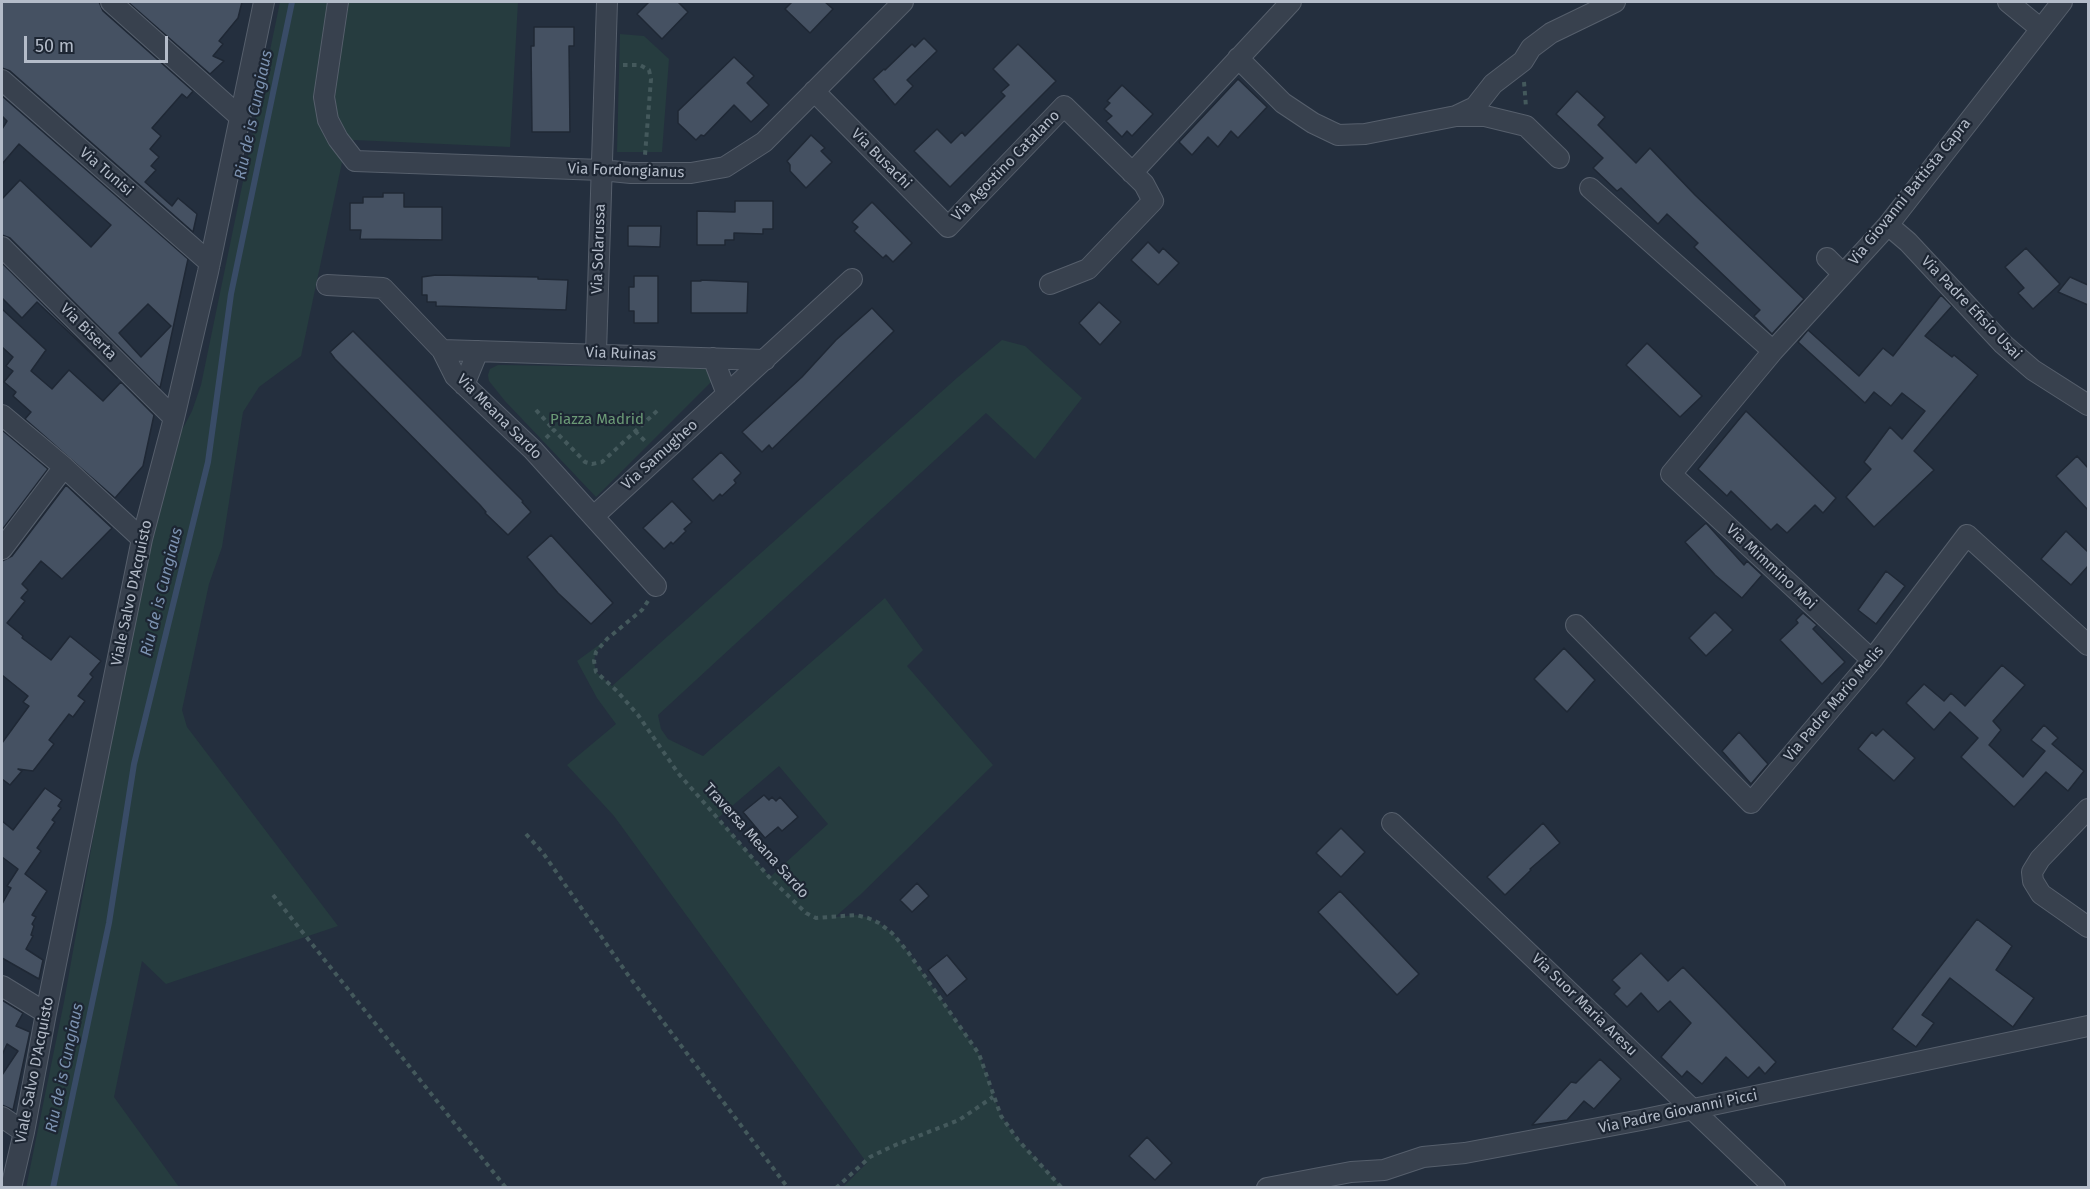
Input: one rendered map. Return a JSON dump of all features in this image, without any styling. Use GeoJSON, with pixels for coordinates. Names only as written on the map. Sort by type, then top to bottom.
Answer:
{"type":"FeatureCollection","features":[{"type":"Feature","properties":{"kind":"street"},"geometry":{"type":"LineString","coordinates":[[111,2],[240,117]]}},
{"type":"Feature","properties":{"kind":"street","name":"Via Fordongianus"},"geometry":{"type":"LineString","coordinates":[[338,2],[324,97],[328,120],[338,139],[355,161],[691,174],[725,167],[764,142],[903,2]]}},
{"type":"Feature","properties":{"kind":"street","name":"Via Solarussa"},"geometry":{"type":"LineString","coordinates":[[596,353],[606,2]]}},
{"type":"Feature","properties":{"kind":"street"},"geometry":{"type":"LineString","coordinates":[[1050,284],[1088,269],[1153,201],[1144,184],[1132,172],[1291,2]]}},
{"type":"Feature","properties":{"kind":"street"},"geometry":{"type":"LineString","coordinates":[[1456,116],[1475,107],[1493,84],[1523,61],[1531,48],[1551,33],[1615,2]]}},
{"type":"Feature","properties":{"kind":"street"},"geometry":{"type":"LineString","coordinates":[[2008,2],[2041,29]]}},
{"type":"Feature","properties":{"kind":"street","name":"Via Giovanni Battista Capra"},"geometry":{"type":"LineString","coordinates":[[1671,474],[1773,351],[1888,225],[2062,2]]}},
{"type":"Feature","properties":{"kind":"street","name":"Viale Salvo D'Acquisto"},"geometry":{"type":"LineString","coordinates":[[11,1188],[142,539],[174,418],[210,263],[240,117],[259,5]]}},
{"type":"Feature","properties":{"kind":"street"},"geometry":{"type":"LineString","coordinates":[[1238,58],[1283,103],[1313,123],[1338,135],[1365,134],[1456,116],[1485,116],[1526,126],[1559,158]]}},
{"type":"Feature","properties":{"kind":"street","name":"Via Tunisi"},"geometry":{"type":"LineString","coordinates":[[2,80],[210,263]]}},
{"type":"Feature","properties":{"kind":"street","name":"Via Busachi"},"geometry":{"type":"LineString","coordinates":[[814,92],[948,227]]}},
{"type":"Feature","properties":{"kind":"street","name":"Via Agostino Catalano"},"geometry":{"type":"LineString","coordinates":[[948,227],[1064,106],[1132,172]]}},
{"type":"Feature","properties":{"kind":"street"},"geometry":{"type":"LineString","coordinates":[[1590,188],[1773,351]]}},
{"type":"Feature","properties":{"kind":"street","name":"Via Padre Efisio Usai"},"geometry":{"type":"LineString","coordinates":[[1888,225],[1908,242],[2003,344],[2033,370],[2088,405]]}},
{"type":"Feature","properties":{"kind":"street","name":"Via Biserta"},"geometry":{"type":"LineString","coordinates":[[2,247],[174,418]]}},
{"type":"Feature","properties":{"kind":"street"},"geometry":{"type":"LineString","coordinates":[[1827,258],[1844,274]]}},
{"type":"Feature","properties":{"kind":"street","name":"Via Samugheo"},"geometry":{"type":"LineString","coordinates":[[594,516],[852,279]]}},
{"type":"Feature","properties":{"kind":"street","name":"Via Meana Sardo"},"geometry":{"type":"LineString","coordinates":[[327,285],[383,288],[442,350],[455,376],[533,450],[656,586]]}},
{"type":"Feature","properties":{"kind":"street","name":"Via Ruinas"},"geometry":{"type":"LineString","coordinates":[[442,350],[765,360]]}},
{"type":"Feature","properties":{"kind":"street"},"geometry":{"type":"LineString","coordinates":[[464,385],[478,351]]}},
{"type":"Feature","properties":{"kind":"street"},"geometry":{"type":"LineString","coordinates":[[713,358],[727,394]]}},
{"type":"Feature","properties":{"kind":"street"},"geometry":{"type":"LineString","coordinates":[[2,415],[64,467],[142,539]]}},
{"type":"Feature","properties":{"kind":"street"},"geometry":{"type":"LineString","coordinates":[[2,549],[64,467]]}},
{"type":"Feature","properties":{"kind":"street","name":"Via Mimmino Moi"},"geometry":{"type":"LineString","coordinates":[[1671,474],[1872,660]]}},
{"type":"Feature","properties":{"kind":"street","name":"Via Padre Mario Melis"},"geometry":{"type":"LineString","coordinates":[[1576,625],[1751,803],[1872,660],[1967,535],[2088,645]]}},
{"type":"Feature","properties":{"kind":"street"},"geometry":{"type":"LineString","coordinates":[[2088,809],[2040,859],[2032,872],[2033,881],[2041,894],[2088,927]]}},
{"type":"Feature","properties":{"kind":"street","name":"Via Suor Maria Aresu"},"geometry":{"type":"LineString","coordinates":[[1392,823],[1775,1188]]}},
{"type":"Feature","properties":{"kind":"street"},"geometry":{"type":"LineString","coordinates":[[2,986],[46,1013]]}},
{"type":"Feature","properties":{"kind":"street","name":"Via Padre Giovanni Picci"},"geometry":{"type":"LineString","coordinates":[[1267,1188],[1351,1172],[1382,1179],[1424,1158],[1465,1153],[1693,1109],[2088,1026]]}},
{"type":"Feature","properties":{"kind":"street"},"geometry":{"type":"LineString","coordinates":[[2,1117],[24,1132]]}},
{"type":"Feature","properties":{"kind":"path"},"geometry":{"type":"LineString","coordinates":[[1523,61],[1526,126]]}},
{"type":"Feature","properties":{"kind":"path"},"geometry":{"type":"LineString","coordinates":[[604,64],[639,65],[649,70],[651,79],[644,173]]}},
{"type":"Feature","properties":{"kind":"path"},"geometry":{"type":"LineString","coordinates":[[536,410],[585,462],[592,464],[602,462],[658,410]]}},
{"type":"Feature","properties":{"kind":"path"},"geometry":{"type":"LineString","coordinates":[[533,450],[554,430]]}},
{"type":"Feature","properties":{"kind":"path","name":"Traversa Meana Sardo"},"geometry":{"type":"LineString","coordinates":[[656,586],[642,610],[607,639],[596,652],[594,661],[596,672],[638,715],[678,773],[770,878],[806,913],[816,918],[856,915],[879,923],[892,933],[908,952],[979,1054],[1001,1116],[1018,1140],[1062,1188]]}},
{"type":"Feature","properties":{"kind":"path"},"geometry":{"type":"LineString","coordinates":[[526,834],[543,853],[628,975],[788,1188]]}},
{"type":"Feature","properties":{"kind":"path"},"geometry":{"type":"LineString","coordinates":[[273,895],[506,1188]]}},
{"type":"Feature","properties":{"kind":"path"},"geometry":{"type":"LineString","coordinates":[[836,1188],[858,1166],[870,1158],[893,1146],[959,1120],[993,1097]]}},
{"type":"Feature","properties":{"kind":"green space"},"geometry":{"type":"Polygon","coordinates":[[[280,2],[518,2],[510,147],[354,140],[344,153],[301,356],[259,387],[243,412],[222,547],[209,584],[182,710],[187,727],[338,926],[166,984],[142,961],[114,1097],[179,1187],[26,1188],[64,1002],[101,793],[149,553],[175,443],[192,411],[201,385],[280,2]]]}},
{"type":"Feature","properties":{"kind":"green space"},"geometry":{"type":"Polygon","coordinates":[[[620,34],[644,36],[669,59],[662,152],[617,152],[620,34]]]}},
{"type":"Feature","properties":{"kind":"green space"},"geometry":{"type":"Polygon","coordinates":[[[1002,340],[1025,346],[1082,398],[1035,459],[986,413],[658,715],[661,729],[668,739],[703,756],[885,598],[923,650],[907,666],[993,765],[835,917],[856,915],[869,918],[892,933],[908,952],[979,1054],[1001,1116],[1018,1140],[1062,1187],[843,1187],[867,1163],[614,816],[567,765],[616,724],[597,698],[577,661],[607,639],[596,652],[594,661],[596,672],[612,686],[1002,340]],[[779,766],[718,818],[770,877],[828,824],[779,766]]]}},
{"type":"Feature","properties":{"kind":"green space","name":"Piazza Madrid"},"geometry":{"type":"Polygon","coordinates":[[[498,365],[704,368],[708,369],[712,381],[596,497],[489,381],[490,369],[498,365]]]}},
{"type":"Feature","properties":{"kind":"building"},"geometry":{"type":"Polygon","coordinates":[[[2,2],[99,2],[103,11],[193,91],[187,98],[182,94],[152,128],[161,136],[150,149],[159,157],[151,166],[156,170],[145,182],[172,206],[178,198],[197,214],[193,232],[10,71],[2,68],[2,2]]]}},
{"type":"Feature","properties":{"kind":"building"},"geometry":{"type":"Polygon","coordinates":[[[128,2],[242,2],[238,18],[219,41],[223,44],[213,56],[224,61],[210,74],[128,2]]]}},
{"type":"Feature","properties":{"kind":"building"},"geometry":{"type":"Polygon","coordinates":[[[649,2],[678,2],[688,12],[662,39],[637,14],[649,2]]]}},
{"type":"Feature","properties":{"kind":"building"},"geometry":{"type":"Polygon","coordinates":[[[792,2],[825,2],[833,9],[810,33],[785,9],[792,2]]]}},
{"type":"Feature","properties":{"kind":"building"},"geometry":{"type":"Polygon","coordinates":[[[534,27],[574,27],[574,46],[569,46],[570,132],[532,132],[531,46],[534,46],[534,27]]]}},
{"type":"Feature","properties":{"kind":"building"},"geometry":{"type":"Polygon","coordinates":[[[924,38],[937,51],[907,80],[913,86],[895,105],[873,79],[912,44],[915,47],[924,38]]]}},
{"type":"Feature","properties":{"kind":"building"},"geometry":{"type":"Polygon","coordinates":[[[1018,44],[1056,81],[950,187],[914,151],[937,129],[951,143],[962,132],[965,136],[1005,96],[1001,92],[1009,85],[993,69],[1018,44]]]}},
{"type":"Feature","properties":{"kind":"building"},"geometry":{"type":"Polygon","coordinates":[[[734,57],[754,76],[747,83],[769,105],[751,122],[734,105],[704,136],[701,135],[696,140],[678,123],[678,111],[734,57]]]}},
{"type":"Feature","properties":{"kind":"building"},"geometry":{"type":"Polygon","coordinates":[[[1238,79],[1267,107],[1238,138],[1231,131],[1218,147],[1208,137],[1192,155],[1179,142],[1238,79]]]}},
{"type":"Feature","properties":{"kind":"building"},"geometry":{"type":"Polygon","coordinates":[[[1122,85],[1153,114],[1132,136],[1127,131],[1122,137],[1106,121],[1112,116],[1104,109],[1110,103],[1107,101],[1122,85]]]}},
{"type":"Feature","properties":{"kind":"building"},"geometry":{"type":"Polygon","coordinates":[[[1577,91],[1605,117],[1598,125],[1636,163],[1650,148],[1695,195],[1804,299],[1772,334],[1754,316],[1760,310],[1694,247],[1698,243],[1667,214],[1658,224],[1621,188],[1617,191],[1593,168],[1603,158],[1556,114],[1577,91]]]}},
{"type":"Feature","properties":{"kind":"building"},"geometry":{"type":"Polygon","coordinates":[[[2,96],[188,259],[160,388],[10,238],[2,235],[2,199],[20,180],[91,247],[111,225],[19,144],[2,164],[2,129],[7,121],[2,116],[2,96]],[[148,304],[119,333],[141,357],[171,326],[148,304]]]}},
{"type":"Feature","properties":{"kind":"building"},"geometry":{"type":"Polygon","coordinates":[[[811,135],[825,148],[821,151],[832,162],[806,188],[790,171],[787,161],[811,135]]]}},
{"type":"Feature","properties":{"kind":"building"},"geometry":{"type":"Polygon","coordinates":[[[383,193],[404,193],[404,207],[442,207],[442,240],[360,239],[361,230],[350,230],[350,203],[363,203],[363,197],[383,197],[383,193]]]}},
{"type":"Feature","properties":{"kind":"building"},"geometry":{"type":"Polygon","coordinates":[[[735,201],[773,201],[773,229],[763,229],[763,234],[734,233],[734,240],[725,240],[725,245],[697,245],[697,211],[735,212],[735,201]]]}},
{"type":"Feature","properties":{"kind":"building"},"geometry":{"type":"Polygon","coordinates":[[[872,202],[912,243],[893,262],[886,255],[883,258],[854,231],[858,227],[852,222],[872,202]]]}},
{"type":"Feature","properties":{"kind":"building"},"geometry":{"type":"Polygon","coordinates":[[[628,226],[661,226],[660,247],[628,246],[628,226]]]}},
{"type":"Feature","properties":{"kind":"building"},"geometry":{"type":"Polygon","coordinates":[[[1148,242],[1159,253],[1163,248],[1179,263],[1158,285],[1131,260],[1148,242]]]}},
{"type":"Feature","properties":{"kind":"building"},"geometry":{"type":"Polygon","coordinates":[[[2026,248],[2060,284],[2033,309],[2018,293],[2024,288],[2005,267],[2026,248]]]}},
{"type":"Feature","properties":{"kind":"building"},"geometry":{"type":"Polygon","coordinates":[[[2,263],[117,378],[37,302],[22,318],[2,298],[2,263]]]}},
{"type":"Feature","properties":{"kind":"building"},"geometry":{"type":"Polygon","coordinates":[[[436,275],[538,277],[538,279],[568,280],[566,310],[436,306],[436,302],[427,302],[427,295],[422,295],[422,277],[436,275]]]}},
{"type":"Feature","properties":{"kind":"building"},"geometry":{"type":"Polygon","coordinates":[[[634,276],[658,276],[658,323],[634,323],[634,311],[629,311],[629,287],[634,287],[634,276]]]}},
{"type":"Feature","properties":{"kind":"building"},"geometry":{"type":"Polygon","coordinates":[[[2070,277],[2088,285],[2088,305],[2058,292],[2070,277]]]}},
{"type":"Feature","properties":{"kind":"building"},"geometry":{"type":"Polygon","coordinates":[[[691,281],[748,282],[747,313],[691,313],[691,281]]]}},
{"type":"Feature","properties":{"kind":"building"},"geometry":{"type":"Polygon","coordinates":[[[1941,295],[1952,306],[1925,336],[1952,357],[1954,355],[1978,375],[1914,451],[1934,470],[1874,527],[1846,497],[1871,469],[1864,462],[1890,427],[1902,439],[1925,411],[1902,393],[1891,406],[1874,392],[1865,403],[1798,342],[1808,330],[1859,376],[1883,348],[1893,356],[1941,295]]]}},
{"type":"Feature","properties":{"kind":"building"},"geometry":{"type":"Polygon","coordinates":[[[1099,302],[1121,322],[1100,345],[1079,323],[1099,302]]]}},
{"type":"Feature","properties":{"kind":"building"},"geometry":{"type":"Polygon","coordinates":[[[872,308],[894,331],[772,449],[769,445],[762,452],[742,432],[872,308]]]}},
{"type":"Feature","properties":{"kind":"building"},"geometry":{"type":"Polygon","coordinates":[[[2,309],[46,350],[31,371],[52,389],[69,370],[103,401],[121,382],[154,415],[143,466],[115,498],[25,419],[31,412],[13,396],[16,392],[4,382],[13,371],[6,366],[13,357],[2,347],[2,309]]]}},
{"type":"Feature","properties":{"kind":"building"},"geometry":{"type":"Polygon","coordinates":[[[353,331],[523,501],[531,512],[508,535],[335,359],[330,352],[353,331]]]}},
{"type":"Feature","properties":{"kind":"building"},"geometry":{"type":"Polygon","coordinates":[[[1647,343],[1702,396],[1680,417],[1626,365],[1647,343]]]}},
{"type":"Feature","properties":{"kind":"building"},"geometry":{"type":"Polygon","coordinates":[[[1746,411],[1836,498],[1823,513],[1815,505],[1787,533],[1777,524],[1771,530],[1731,491],[1727,496],[1698,469],[1746,411]]]}},
{"type":"Feature","properties":{"kind":"building"},"geometry":{"type":"Polygon","coordinates":[[[2,430],[48,469],[2,530],[2,430]]]}},
{"type":"Feature","properties":{"kind":"building"},"geometry":{"type":"Polygon","coordinates":[[[721,452],[741,473],[734,480],[736,483],[713,501],[692,479],[721,452]]]}},
{"type":"Feature","properties":{"kind":"building"},"geometry":{"type":"Polygon","coordinates":[[[2077,456],[2088,468],[2088,510],[2056,476],[2077,456]]]}},
{"type":"Feature","properties":{"kind":"building"},"geometry":{"type":"Polygon","coordinates":[[[66,485],[112,528],[62,579],[41,561],[22,584],[28,590],[21,598],[25,601],[7,623],[23,636],[22,638],[51,660],[70,636],[101,661],[90,674],[93,677],[78,696],[85,701],[73,717],[69,714],[49,740],[54,744],[33,771],[18,769],[22,771],[10,785],[2,779],[2,743],[29,706],[23,702],[28,696],[2,675],[2,561],[12,556],[66,485]]]}},
{"type":"Feature","properties":{"kind":"building"},"geometry":{"type":"Polygon","coordinates":[[[672,501],[692,522],[673,544],[671,542],[664,549],[643,528],[672,501]]]}},
{"type":"Feature","properties":{"kind":"building"},"geometry":{"type":"Polygon","coordinates":[[[1706,523],[1744,565],[1747,561],[1762,575],[1742,598],[1715,575],[1685,542],[1706,523]]]}},
{"type":"Feature","properties":{"kind":"building"},"geometry":{"type":"Polygon","coordinates":[[[2066,531],[2088,552],[2088,566],[2071,585],[2041,559],[2066,531]]]}},
{"type":"Feature","properties":{"kind":"building"},"geometry":{"type":"Polygon","coordinates":[[[551,535],[613,603],[591,624],[558,593],[527,557],[551,535]]]}},
{"type":"Feature","properties":{"kind":"building"},"geometry":{"type":"Polygon","coordinates":[[[1886,571],[1905,586],[1876,624],[1858,610],[1886,571]]]}},
{"type":"Feature","properties":{"kind":"building"},"geometry":{"type":"Polygon","coordinates":[[[1715,612],[1733,630],[1706,656],[1689,638],[1715,612]]]}},
{"type":"Feature","properties":{"kind":"building"},"geometry":{"type":"Polygon","coordinates":[[[1803,613],[1817,625],[1813,629],[1845,662],[1822,684],[1780,640],[1798,623],[1796,620],[1803,613]]]}},
{"type":"Feature","properties":{"kind":"building"},"geometry":{"type":"Polygon","coordinates":[[[1564,648],[1595,680],[1567,712],[1534,679],[1564,648]]]}},
{"type":"Feature","properties":{"kind":"building"},"geometry":{"type":"Polygon","coordinates":[[[2002,665],[2025,685],[1993,721],[2001,730],[1989,745],[2023,777],[2045,751],[2031,740],[2044,725],[2058,738],[2052,744],[2084,771],[2068,791],[2046,772],[2014,807],[1961,757],[1978,738],[1950,712],[1934,730],[1906,703],[1924,684],[1944,701],[1951,693],[1965,706],[2002,665]]]}},
{"type":"Feature","properties":{"kind":"building"},"geometry":{"type":"Polygon","coordinates":[[[1883,729],[1915,758],[1894,781],[1858,749],[1872,732],[1876,736],[1883,729]]]}},
{"type":"Feature","properties":{"kind":"building"},"geometry":{"type":"Polygon","coordinates":[[[1739,732],[1768,764],[1751,784],[1722,751],[1739,732]]]}},
{"type":"Feature","properties":{"kind":"building"},"geometry":{"type":"Polygon","coordinates":[[[45,788],[62,800],[58,806],[61,808],[52,820],[55,822],[37,848],[41,851],[25,874],[47,891],[32,915],[36,917],[32,924],[34,926],[31,935],[33,936],[26,949],[43,960],[39,979],[2,958],[2,904],[11,888],[7,886],[18,869],[2,857],[2,821],[13,830],[45,788]]]}},
{"type":"Feature","properties":{"kind":"building"},"geometry":{"type":"Polygon","coordinates":[[[764,795],[769,800],[772,797],[776,801],[780,797],[798,817],[782,831],[778,827],[765,838],[743,812],[764,795]]]}},
{"type":"Feature","properties":{"kind":"building"},"geometry":{"type":"Polygon","coordinates":[[[1543,823],[1560,843],[1505,895],[1487,877],[1543,823]]]}},
{"type":"Feature","properties":{"kind":"building"},"geometry":{"type":"Polygon","coordinates":[[[1341,828],[1365,852],[1341,877],[1316,853],[1341,828]]]}},
{"type":"Feature","properties":{"kind":"building"},"geometry":{"type":"Polygon","coordinates":[[[917,883],[929,896],[912,912],[900,900],[917,883]]]}},
{"type":"Feature","properties":{"kind":"building"},"geometry":{"type":"Polygon","coordinates":[[[1340,891],[1419,974],[1397,995],[1318,912],[1340,891]]]}},
{"type":"Feature","properties":{"kind":"building"},"geometry":{"type":"Polygon","coordinates":[[[1977,919],[2012,946],[1996,970],[2034,998],[2013,1027],[1950,978],[1922,1015],[1934,1023],[1916,1047],[1892,1029],[1977,919]]]}},
{"type":"Feature","properties":{"kind":"building"},"geometry":{"type":"Polygon","coordinates":[[[1641,953],[1668,981],[1683,967],[1776,1062],[1765,1074],[1759,1067],[1748,1078],[1726,1057],[1702,1084],[1687,1071],[1682,1077],[1661,1057],[1691,1023],[1670,1001],[1658,1012],[1641,993],[1627,1007],[1614,994],[1620,988],[1612,980],[1641,953]]]}},
{"type":"Feature","properties":{"kind":"building"},"geometry":{"type":"Polygon","coordinates":[[[947,955],[967,979],[947,996],[928,970],[947,955]]]}},
{"type":"Feature","properties":{"kind":"building"},"geometry":{"type":"Polygon","coordinates":[[[2,1000],[23,1013],[16,1026],[30,1032],[13,1110],[2,1105],[2,1075],[18,1051],[7,1044],[2,1055],[2,1000]]]}},
{"type":"Feature","properties":{"kind":"building"},"geometry":{"type":"Polygon","coordinates":[[[1600,1059],[1621,1079],[1594,1109],[1584,1101],[1567,1120],[1532,1125],[1571,1082],[1576,1083],[1600,1059]]]}},
{"type":"Feature","properties":{"kind":"building"},"geometry":{"type":"Polygon","coordinates":[[[1147,1137],[1172,1163],[1155,1180],[1129,1156],[1147,1137]]]}},
{"type":"Feature","properties":{"kind":"waterway","name":"Riu de is Cungiaus"},"geometry":{"type":"LineString","coordinates":[[53,1188],[109,923],[134,764],[208,462],[231,294],[292,2]]}}]}
